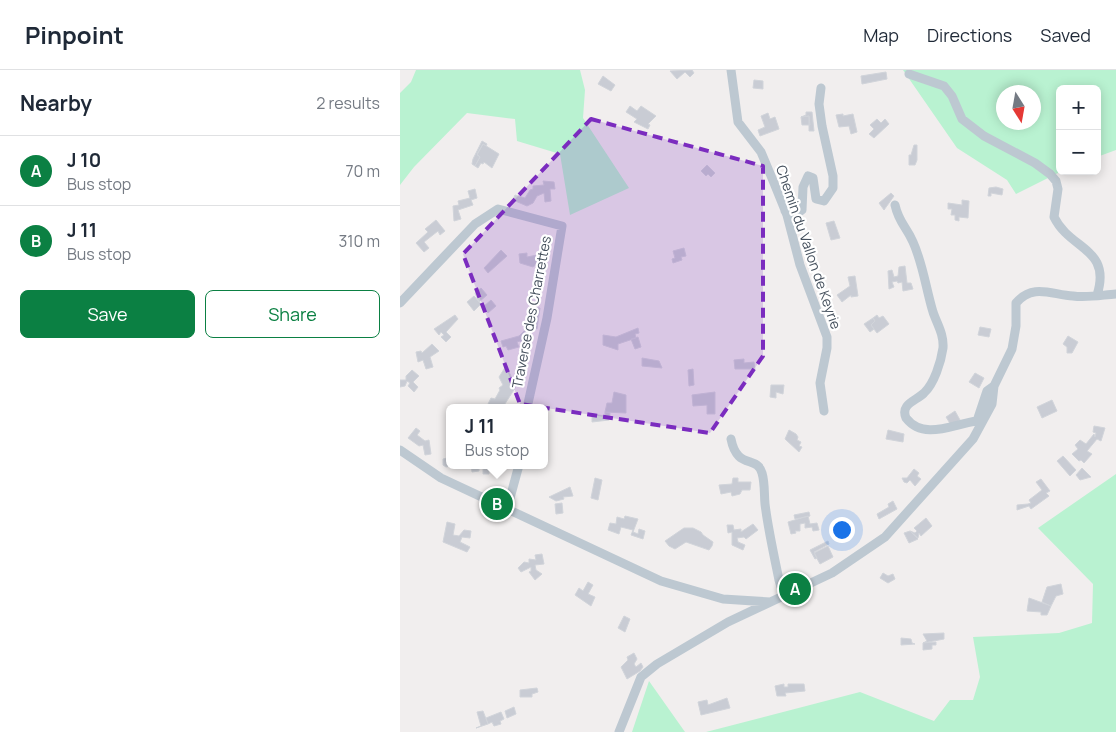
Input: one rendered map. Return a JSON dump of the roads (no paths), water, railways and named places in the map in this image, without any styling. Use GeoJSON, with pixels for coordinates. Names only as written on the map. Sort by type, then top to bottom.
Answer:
{"type":"FeatureCollection","features":[{"type":"Feature","properties":{"kind":"street","name":"Chemin du Vallon de Keyrie"},"geometry":{"type":"LineString","coordinates":[[731,70],[738,122],[761,152],[785,211],[800,265],[827,337],[827,348],[820,384],[824,411]]}},
{"type":"Feature","properties":{"kind":"street"},"geometry":{"type":"LineString","coordinates":[[909,74],[944,86],[952,96],[962,119],[984,136],[1035,163],[1056,181],[1058,189],[1054,217],[1065,233],[1080,243],[1099,264],[1101,283],[1098,295]]}},
{"type":"Feature","properties":{"kind":"street"},"geometry":{"type":"LineString","coordinates":[[785,211],[794,216],[802,210],[803,187],[808,176],[813,178],[816,199],[824,201],[833,188],[833,176],[820,112],[821,88]]}},
{"type":"Feature","properties":{"kind":"street"},"geometry":{"type":"LineString","coordinates":[[895,205],[899,221],[912,240],[943,338],[941,359],[936,370],[924,393],[905,408],[906,418],[916,428],[931,431],[977,420],[987,391],[994,386]]}},
{"type":"Feature","properties":{"kind":"street","name":"Traverse des Charrettes"},"geometry":{"type":"LineString","coordinates":[[400,303],[475,224],[498,209],[562,226],[547,318],[528,404]]}},
{"type":"Feature","properties":{"kind":"street"},"geometry":{"type":"LineString","coordinates":[[619,732],[641,678],[657,664],[728,622],[760,609],[788,592],[832,574],[885,537],[973,439],[992,404],[994,386],[1012,349],[1016,326],[1016,303],[1023,295],[1050,291],[1073,296],[1116,294]]}},
{"type":"Feature","properties":{"kind":"street"},"geometry":{"type":"LineString","coordinates":[[731,440],[734,452],[739,458],[757,464],[762,472],[765,504],[779,580],[781,587],[788,592]]}},
{"type":"Feature","properties":{"kind":"street"},"geometry":{"type":"LineString","coordinates":[[400,450],[441,478],[661,581],[723,599],[770,602]]}},
{"type":"Feature","properties":{"kind":"street"},"geometry":{"type":"LineString","coordinates":[[507,509],[518,469]]}},
{"type":"Feature","properties":{"kind":"place","name":"J 11"},"geometry":{"type":"Point","coordinates":[497,504]}},
{"type":"Feature","properties":{"kind":"place","name":"J 10"},"geometry":{"type":"Point","coordinates":[795,589]}}]}
